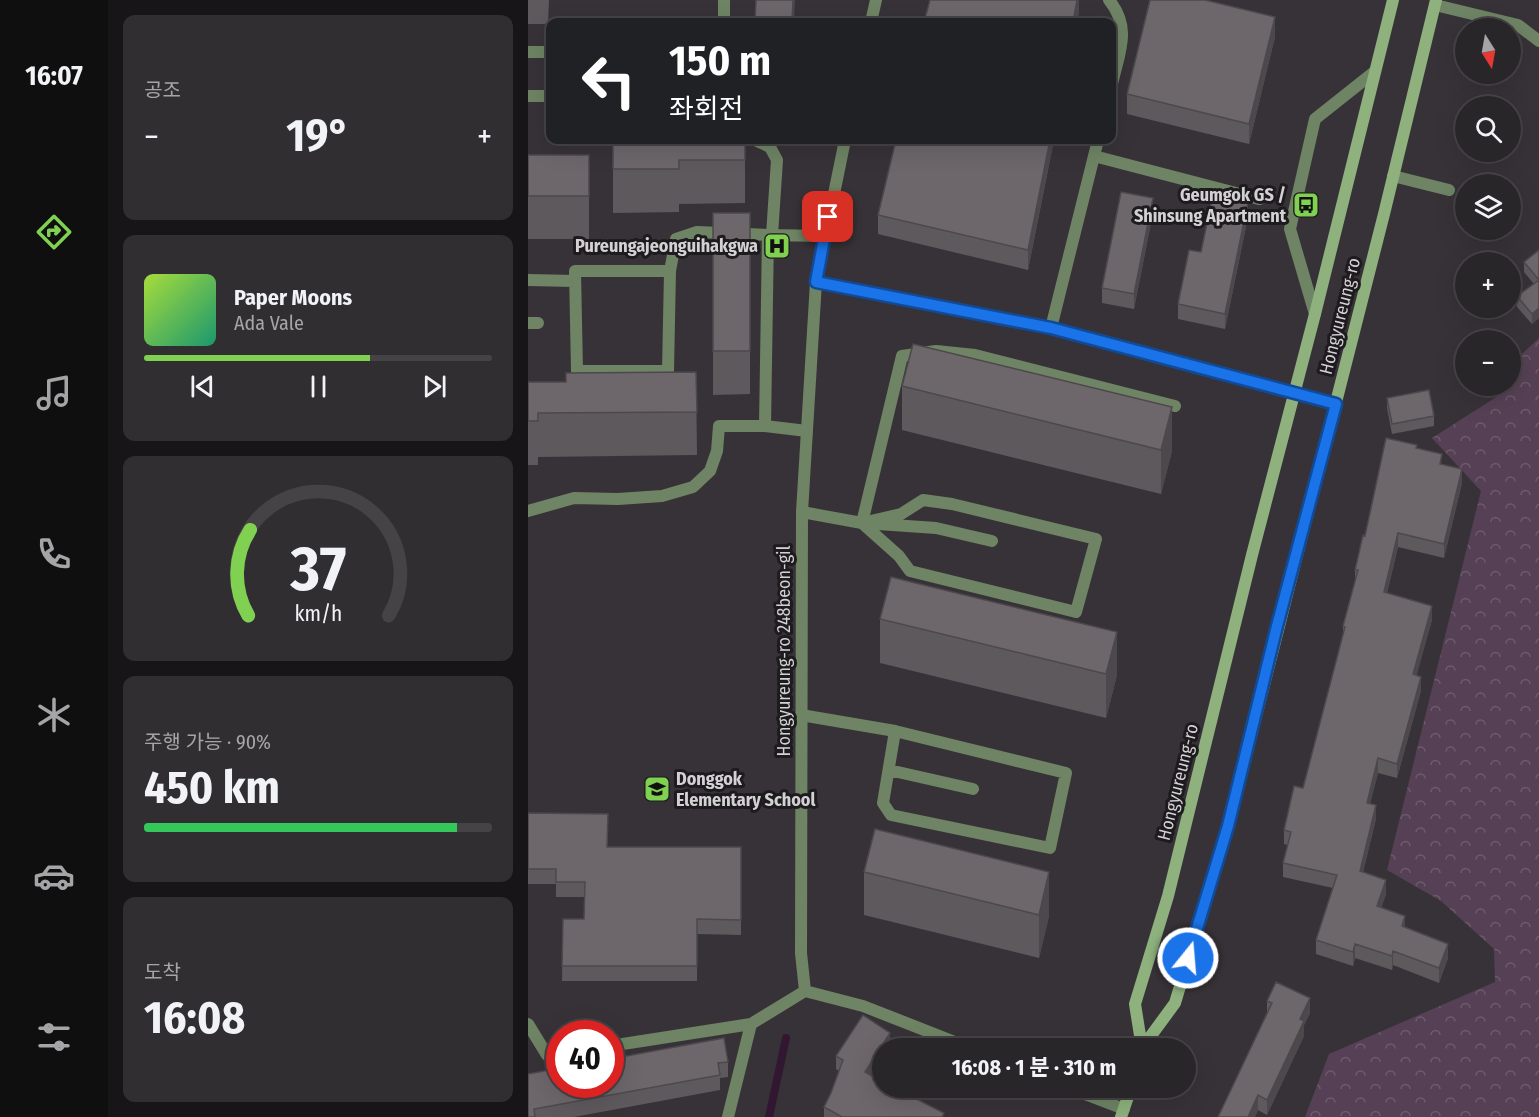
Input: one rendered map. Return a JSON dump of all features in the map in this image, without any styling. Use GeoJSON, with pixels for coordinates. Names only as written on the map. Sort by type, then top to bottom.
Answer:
{"type":"FeatureCollection","features":[{"type":"Feature","properties":{"kind":"street"},"geometry":{"type":"LineString","coordinates":[[724,0],[724,18]]}},
{"type":"Feature","properties":{"kind":"street"},"geometry":{"type":"LineString","coordinates":[[872,18],[876,0]]}},
{"type":"Feature","properties":{"kind":"street"},"geometry":{"type":"LineString","coordinates":[[1109,0],[1118,11],[1124,34],[1116,67]]}},
{"type":"Feature","properties":{"kind":"street","name":"Hongyureung-ro"},"geometry":{"type":"LineString","coordinates":[[1140,1038],[1135,1004],[1168,896],[1393,0]]}},
{"type":"Feature","properties":{"kind":"street"},"geometry":{"type":"LineString","coordinates":[[1436,3],[1518,25],[1539,41]]}},
{"type":"Feature","properties":{"kind":"street","name":"Hongyureung-ro"},"geometry":{"type":"LineString","coordinates":[[1149,1038],[1175,1003],[1228,826],[1436,3]]}},
{"type":"Feature","properties":{"kind":"street"},"geometry":{"type":"LineString","coordinates":[[528,52],[546,52]]}},
{"type":"Feature","properties":{"kind":"street"},"geometry":{"type":"LineString","coordinates":[[1315,314],[1290,230],[1315,119],[1373,73]]}},
{"type":"Feature","properties":{"kind":"street"},"geometry":{"type":"LineString","coordinates":[[528,96],[546,96]]}},
{"type":"Feature","properties":{"kind":"street"},"geometry":{"type":"LineString","coordinates":[[764,144],[770,147],[777,160],[770,235],[765,426]]}},
{"type":"Feature","properties":{"kind":"street","name":"Hongyureung-ro 248beon-gil"},"geometry":{"type":"LineString","coordinates":[[805,991],[801,953],[802,512],[816,282],[844,144]]}},
{"type":"Feature","properties":{"kind":"street"},"geometry":{"type":"LineString","coordinates":[[1051,328],[1097,144]]}},
{"type":"Feature","properties":{"kind":"street"},"geometry":{"type":"LineString","coordinates":[[1094,156],[1259,199]]}},
{"type":"Feature","properties":{"kind":"street"},"geometry":{"type":"LineString","coordinates":[[1393,176],[1449,190]]}},
{"type":"Feature","properties":{"kind":"street"},"geometry":{"type":"LineString","coordinates":[[670,271],[575,271],[577,371],[668,371],[670,271],[676,239],[697,232],[824,236]]}},
{"type":"Feature","properties":{"kind":"street"},"geometry":{"type":"LineString","coordinates":[[528,280],[575,281]]}},
{"type":"Feature","properties":{"kind":"street"},"geometry":{"type":"LineString","coordinates":[[816,282],[1051,328],[1336,404]]}},
{"type":"Feature","properties":{"kind":"street"},"geometry":{"type":"LineString","coordinates":[[862,523],[902,356],[936,351],[975,355],[1175,406]]}},
{"type":"Feature","properties":{"kind":"street"},"geometry":{"type":"LineString","coordinates":[[528,511],[574,498],[618,499],[662,496],[693,487],[710,471],[717,452],[719,426],[765,426],[807,431]]}},
{"type":"Feature","properties":{"kind":"street"},"geometry":{"type":"LineString","coordinates":[[923,500],[952,504],[1096,539],[1076,612],[910,572],[898,556],[862,523],[901,514],[923,500]]}},
{"type":"Feature","properties":{"kind":"street"},"geometry":{"type":"LineString","coordinates":[[802,512],[862,523],[936,528],[992,541]]}},
{"type":"Feature","properties":{"kind":"street"},"geometry":{"type":"LineString","coordinates":[[801,715],[895,731],[1066,773],[1050,848],[891,815],[883,803],[895,731]]}},
{"type":"Feature","properties":{"kind":"street"},"geometry":{"type":"LineString","coordinates":[[889,770],[973,789]]}},
{"type":"Feature","properties":{"kind":"street"},"geometry":{"type":"LineString","coordinates":[[624,1044],[751,1024],[805,991],[863,1006],[945,1038]]}},
{"type":"Feature","properties":{"kind":"street"},"geometry":{"type":"LineString","coordinates":[[528,1024],[546,1054]]}},
{"type":"Feature","properties":{"kind":"street"},"geometry":{"type":"LineString","coordinates":[[728,1117],[751,1024]]}},
{"type":"Feature","properties":{"kind":"street"},"geometry":{"type":"LineString","coordinates":[[1091,1098],[1123,1113],[1128,1098]]}},
{"type":"Feature","properties":{"kind":"green space"},"geometry":{"type":"Polygon","coordinates":[[[1539,338],[1539,1117],[1305,1117],[1329,1054],[1495,982],[1494,949],[1441,901],[1387,870],[1481,491],[1432,438],[1498,396],[1521,396],[1521,355],[1539,338]]]}},
{"type":"Feature","properties":{"kind":"building"},"geometry":{"type":"Polygon","coordinates":[[[756,0],[793,0],[792,18],[755,18],[756,0]]]}},
{"type":"Feature","properties":{"kind":"building"},"geometry":{"type":"Polygon","coordinates":[[[930,0],[1077,0],[1074,18],[925,18],[930,0]]]}},
{"type":"Feature","properties":{"kind":"building"},"geometry":{"type":"Polygon","coordinates":[[[1150,0],[1205,0],[1275,17],[1249,124],[1127,94],[1150,0]]]}},
{"type":"Feature","properties":{"kind":"building"},"geometry":{"type":"Polygon","coordinates":[[[613,144],[745,144],[745,160],[679,160],[679,169],[613,169],[613,144]]]}},
{"type":"Feature","properties":{"kind":"building"},"geometry":{"type":"Polygon","coordinates":[[[895,144],[1049,144],[1028,250],[878,215],[895,144]]]}},
{"type":"Feature","properties":{"kind":"building"},"geometry":{"type":"Polygon","coordinates":[[[528,155],[589,155],[589,196],[528,196],[528,155]]]}},
{"type":"Feature","properties":{"kind":"building"},"geometry":{"type":"Polygon","coordinates":[[[1121,192],[1153,198],[1134,294],[1102,288],[1121,192]]]}},
{"type":"Feature","properties":{"kind":"building"},"geometry":{"type":"Polygon","coordinates":[[[1213,195],[1248,202],[1225,314],[1178,304],[1189,250],[1201,252],[1213,195]]]}},
{"type":"Feature","properties":{"kind":"building"},"geometry":{"type":"Polygon","coordinates":[[[713,213],[750,213],[750,351],[713,351],[713,213]]]}},
{"type":"Feature","properties":{"kind":"building"},"geometry":{"type":"Polygon","coordinates":[[[1539,250],[1539,280],[1524,262],[1539,250]]]}},
{"type":"Feature","properties":{"kind":"building"},"geometry":{"type":"Polygon","coordinates":[[[1539,280],[1539,308],[1532,314],[1521,301],[1521,293],[1539,280]]]}},
{"type":"Feature","properties":{"kind":"building"},"geometry":{"type":"Polygon","coordinates":[[[913,344],[1172,407],[1161,450],[902,386],[913,344]]]}},
{"type":"Feature","properties":{"kind":"building"},"geometry":{"type":"Polygon","coordinates":[[[696,372],[697,412],[538,413],[538,421],[528,421],[528,382],[566,382],[566,373],[696,372]]]}},
{"type":"Feature","properties":{"kind":"building"},"geometry":{"type":"Polygon","coordinates":[[[1429,390],[1434,416],[1392,424],[1387,398],[1429,390]]]}},
{"type":"Feature","properties":{"kind":"building"},"geometry":{"type":"Polygon","coordinates":[[[1386,438],[1442,454],[1440,464],[1462,469],[1444,544],[1398,533],[1384,592],[1432,606],[1413,674],[1421,677],[1397,764],[1378,758],[1367,803],[1376,805],[1360,871],[1386,880],[1377,906],[1405,916],[1402,926],[1448,944],[1439,968],[1393,951],[1392,956],[1355,944],[1353,952],[1316,940],[1337,875],[1283,863],[1291,832],[1284,830],[1294,786],[1303,788],[1345,627],[1343,626],[1358,570],[1355,570],[1363,535],[1365,536],[1386,438]]]}},
{"type":"Feature","properties":{"kind":"building"},"geometry":{"type":"Polygon","coordinates":[[[891,577],[1117,632],[1106,674],[880,619],[891,577]]]}},
{"type":"Feature","properties":{"kind":"building"},"geometry":{"type":"Polygon","coordinates":[[[528,813],[608,814],[607,847],[741,847],[741,920],[697,919],[697,966],[562,966],[563,919],[584,919],[585,882],[556,882],[556,869],[528,869],[528,813]]]}},
{"type":"Feature","properties":{"kind":"building"},"geometry":{"type":"Polygon","coordinates":[[[875,829],[1049,872],[1039,915],[864,872],[875,829]]]}},
{"type":"Feature","properties":{"kind":"building"},"geometry":{"type":"Polygon","coordinates":[[[1276,982],[1310,998],[1300,1019],[1304,1021],[1267,1100],[1258,1095],[1248,1117],[1218,1117],[1272,1003],[1267,1001],[1276,982]]]}},
{"type":"Feature","properties":{"kind":"building"},"geometry":{"type":"Polygon","coordinates":[[[863,1015],[890,1033],[887,1038],[872,1038],[872,1061],[865,1072],[872,1076],[872,1098],[915,1098],[944,1113],[942,1117],[842,1117],[824,1107],[843,1060],[836,1056],[863,1015]]]}},
{"type":"Feature","properties":{"kind":"building"},"geometry":{"type":"Polygon","coordinates":[[[724,1038],[728,1062],[718,1063],[720,1075],[624,1093],[624,1056],[724,1038]]]}},
{"type":"Feature","properties":{"kind":"building"},"geometry":{"type":"Polygon","coordinates":[[[546,1071],[546,1098],[594,1098],[534,1109],[535,1117],[528,1117],[528,1074],[546,1071]]]}},
{"type":"Feature","properties":{"kind":"waterway"},"geometry":{"type":"LineString","coordinates":[[769,1117],[786,1038]]}},
{"type":"Feature","properties":{"kind":"place","name":"Geumgok GS / Shinsung Apartment"},"geometry":{"type":"Point","coordinates":[1306,205]}},
{"type":"Feature","properties":{"kind":"place","name":"Pureungajeonguihakgwa"},"geometry":{"type":"Point","coordinates":[777,246]}},
{"type":"Feature","properties":{"kind":"place","name":"Donggok Elementary School"},"geometry":{"type":"Point","coordinates":[657,789]}},
{"type":"Feature","properties":{"kind":"route"},"geometry":{"type":"LineString","coordinates":[[828,217],[816,282],[1051,328],[1336,404],[1277,626],[1228,826],[1188,958]]}}]}
